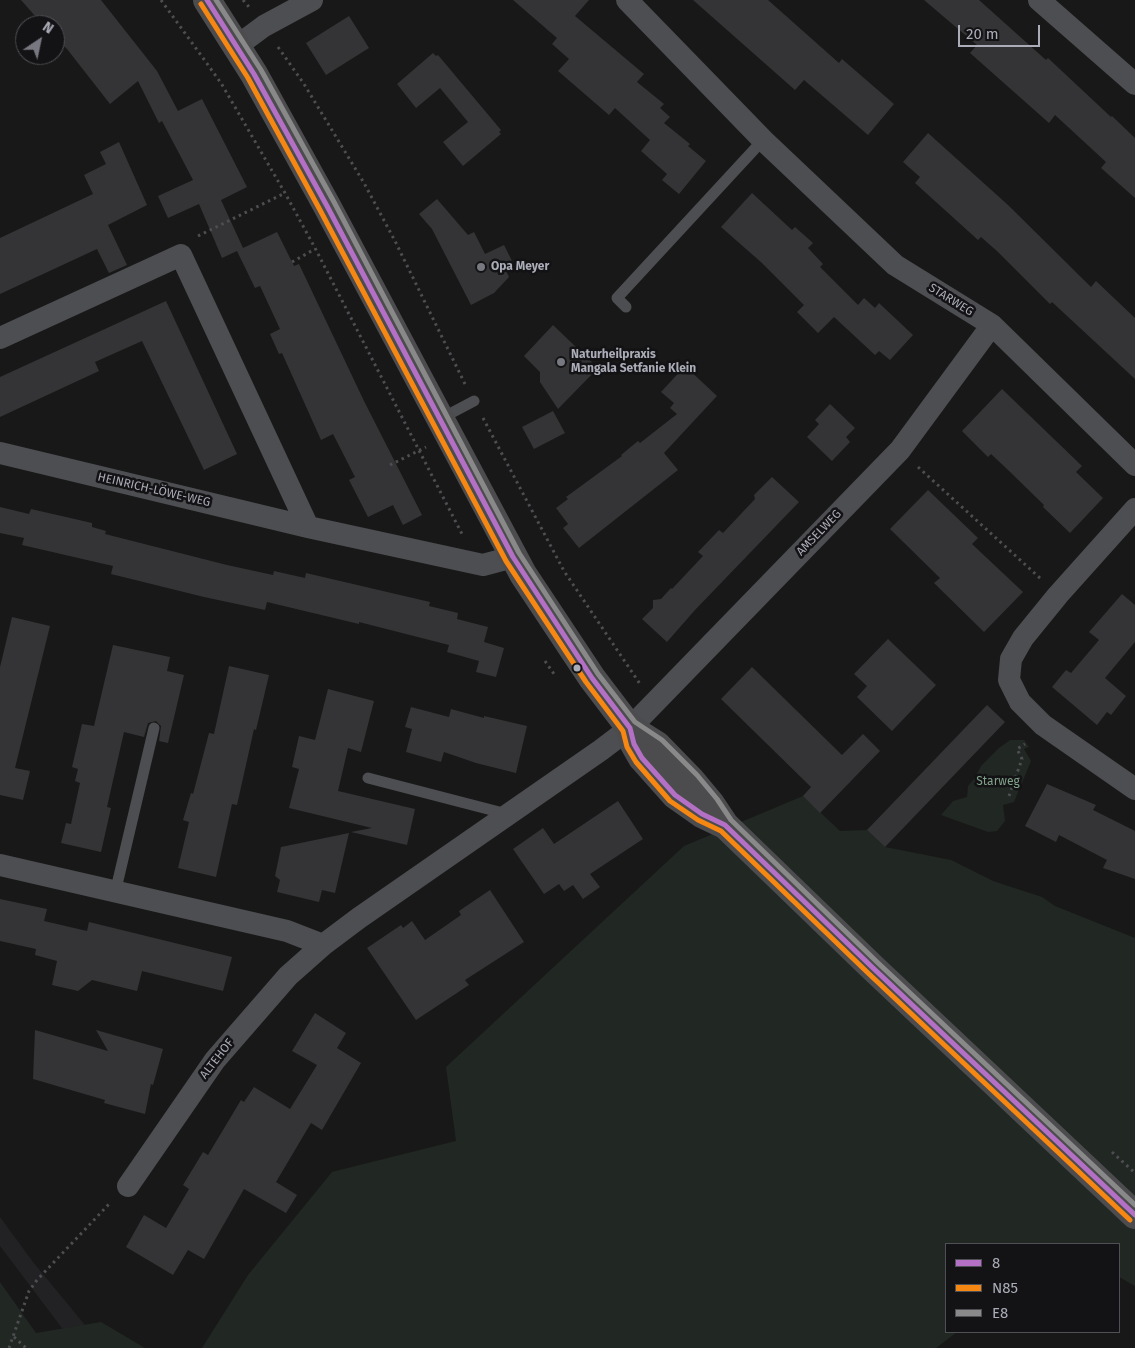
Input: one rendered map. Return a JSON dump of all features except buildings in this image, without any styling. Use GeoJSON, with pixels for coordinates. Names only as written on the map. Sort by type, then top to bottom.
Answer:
{"type":"FeatureCollection","features":[{"type":"Feature","properties":{"kind":"street"},"geometry":{"type":"LineString","coordinates":[[206,0],[237,46],[327,206],[513,557],[592,678],[630,728],[634,744],[642,758],[675,795],[702,814],[725,825],[872,967],[1135,1215]]}},
{"type":"Feature","properties":{"kind":"street"},"geometry":{"type":"LineString","coordinates":[[237,46],[264,26],[312,0]]}},
{"type":"Feature","properties":{"kind":"street","name":"STARWEG"},"geometry":{"type":"LineString","coordinates":[[627,0],[763,140],[894,265],[992,325],[1135,465]]}},
{"type":"Feature","properties":{"kind":"street"},"geometry":{"type":"LineString","coordinates":[[1039,0],[1135,84]]}},
{"type":"Feature","properties":{"kind":"street"},"geometry":{"type":"LineString","coordinates":[[0,338],[181,255],[308,527]]}},
{"type":"Feature","properties":{"kind":"street","name":"AMSELWEG"},"geometry":{"type":"LineString","coordinates":[[630,728],[900,450],[992,325]]}},
{"type":"Feature","properties":{"kind":"street","name":"HEINRICH-LÖWE-WEG"},"geometry":{"type":"LineString","coordinates":[[0,454],[308,527],[483,566],[513,557]]}},
{"type":"Feature","properties":{"kind":"street"},"geometry":{"type":"LineString","coordinates":[[1135,509],[1058,595],[1023,638],[1011,659],[1009,680],[1020,702],[1043,725],[1135,789]]}},
{"type":"Feature","properties":{"kind":"street","name":"ALTEHOF"},"geometry":{"type":"LineString","coordinates":[[128,1186],[215,1060],[288,976],[359,918],[630,728]]}},
{"type":"Feature","properties":{"kind":"street"},"geometry":{"type":"LineString","coordinates":[[0,865],[115,893],[287,931],[323,946]]}},
{"type":"Feature","properties":{"kind":"lane"},"geometry":{"type":"LineString","coordinates":[[626,307],[618,298],[763,140]]}},
{"type":"Feature","properties":{"kind":"lane"},"geometry":{"type":"LineString","coordinates":[[440,419],[474,401]]}},
{"type":"Feature","properties":{"kind":"lane"},"geometry":{"type":"LineString","coordinates":[[115,893],[154,728]]}},
{"type":"Feature","properties":{"kind":"lane"},"geometry":{"type":"LineString","coordinates":[[368,778],[508,814]]}},
{"type":"Feature","properties":{"kind":"path"},"geometry":{"type":"LineString","coordinates":[[243,0],[264,26],[304,84],[364,183],[395,241],[474,401],[564,571],[654,705]]}},
{"type":"Feature","properties":{"kind":"path"},"geometry":{"type":"LineString","coordinates":[[181,255],[194,238],[284,193]]}},
{"type":"Feature","properties":{"kind":"path"},"geometry":{"type":"LineString","coordinates":[[292,262],[315,248]]}},
{"type":"Feature","properties":{"kind":"path"},"geometry":{"type":"LineString","coordinates":[[900,450],[1058,595]]}},
{"type":"Feature","properties":{"kind":"path"},"geometry":{"type":"LineString","coordinates":[[390,465],[419,451]]}},
{"type":"Feature","properties":{"kind":"path"},"geometry":{"type":"LineString","coordinates":[[1009,796],[1022,759],[1017,751],[1018,747],[1026,743],[1043,725]]}},
{"type":"Feature","properties":{"kind":"path"},"geometry":{"type":"LineString","coordinates":[[9,1348],[29,1291],[43,1272],[128,1186]]}},
{"type":"Feature","properties":{"kind":"path"},"geometry":{"type":"LineString","coordinates":[[14,1337],[26,1348]]}},
{"type":"Feature","properties":{"kind":"shaded area"},"geometry":{"type":"Polygon","coordinates":[[[0,1217],[33,1262],[104,1348],[77,1348],[0,1246],[0,1217]]]}},
{"type":"Feature","properties":{"kind":"green space","name":"Starweg"},"geometry":{"type":"Polygon","coordinates":[[[1010,740],[1024,740],[1029,747],[1024,749],[1031,761],[1014,802],[1003,805],[1005,821],[997,831],[988,832],[941,815],[953,801],[967,797],[968,786],[981,766],[1010,740]]]}},
{"type":"Feature","properties":{"kind":"green space"},"geometry":{"type":"Polygon","coordinates":[[[803,796],[840,831],[867,830],[885,847],[951,860],[993,881],[1042,897],[1055,906],[1135,938],[1135,1286],[1120,1278],[1120,1243],[945,1243],[945,1333],[956,1333],[936,1348],[202,1348],[248,1275],[332,1172],[456,1141],[446,1067],[684,846],[803,796]]]}},
{"type":"Feature","properties":{"kind":"green space"},"geometry":{"type":"Polygon","coordinates":[[[0,1282],[36,1333],[101,1322],[145,1348],[0,1348],[0,1282]]]}},
{"type":"Feature","properties":{"kind":"transit line","name":"8"},"geometry":{"type":"LineString","coordinates":[[207,0],[254,74],[327,206],[513,557],[592,678],[630,728],[634,744],[642,758],[675,795],[702,814],[725,825],[872,967],[1135,1215]]}},
{"type":"Feature","properties":{"kind":"transit line","name":"E8"},"geometry":{"type":"LineString","coordinates":[[216,0],[261,70],[334,202],[519,553],[598,674],[635,722],[662,740],[697,775],[731,820],[877,962],[1135,1205]]}},
{"type":"Feature","properties":{"kind":"transit line","name":"N85"},"geometry":{"type":"LineString","coordinates":[[201,4],[248,78],[506,561],[586,682],[623,731],[627,747],[636,762],[670,801],[698,820],[721,831],[867,972],[1130,1220]]}},
{"type":"Feature","properties":{"kind":"place","name":"Opa Meyer"},"geometry":{"type":"Point","coordinates":[481,267]}},
{"type":"Feature","properties":{"kind":"place","name":"Naturheilpraxis Mangala Setfanie Klein"},"geometry":{"type":"Point","coordinates":[561,362]}}]}
